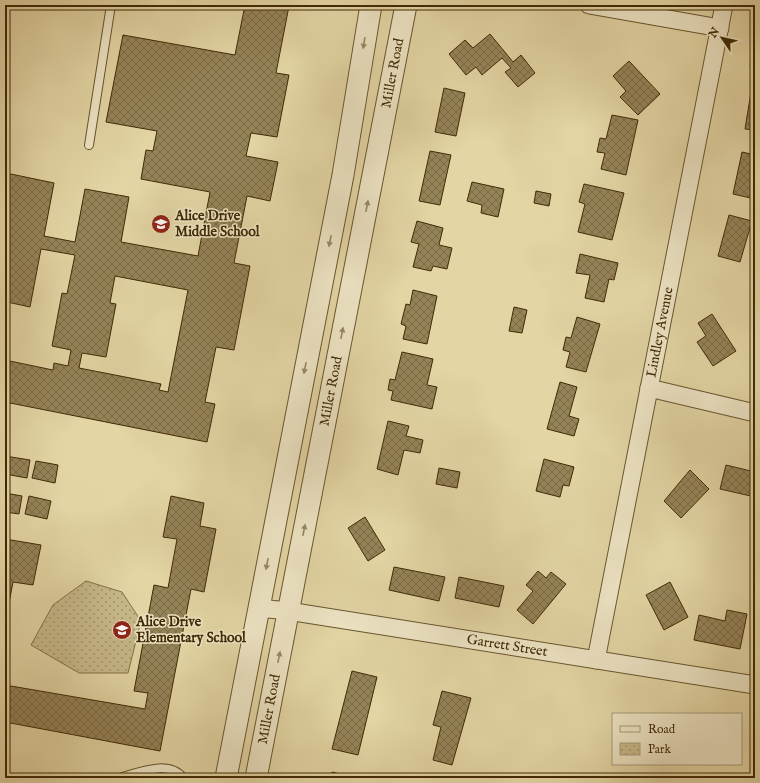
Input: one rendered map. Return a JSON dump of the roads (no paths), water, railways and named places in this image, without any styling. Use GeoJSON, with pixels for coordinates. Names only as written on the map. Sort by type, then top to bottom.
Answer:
{"type":"FeatureCollection","features":[{"type":"Feature","properties":{"kind":"street"},"geometry":{"type":"LineString","coordinates":[[226,778],[343,175],[371,5]]}},
{"type":"Feature","properties":{"kind":"street","name":"Miller Road"},"geometry":{"type":"LineString","coordinates":[[256,778],[406,5]]}},
{"type":"Feature","properties":{"kind":"street"},"geometry":{"type":"LineString","coordinates":[[589,5],[720,28]]}},
{"type":"Feature","properties":{"kind":"street","name":"Lindley Avenue"},"geometry":{"type":"LineString","coordinates":[[596,660],[724,5]]}},
{"type":"Feature","properties":{"kind":"street"},"geometry":{"type":"LineString","coordinates":[[649,388],[755,413]]}},
{"type":"Feature","properties":{"kind":"street","name":"Garrett Street"},"geometry":{"type":"LineString","coordinates":[[259,608],[288,611],[755,685]]}},
{"type":"Feature","properties":{"kind":"lane"},"geometry":{"type":"LineString","coordinates":[[89,145],[111,5]]}},
{"type":"Feature","properties":{"kind":"lane"},"geometry":{"type":"LineString","coordinates":[[119,778],[164,767],[179,773],[183,778]]}},
{"type":"Feature","properties":{"kind":"place","name":"Alice Drive Middle School"},"geometry":{"type":"Point","coordinates":[161,224]}},
{"type":"Feature","properties":{"kind":"place","name":"Alice Drive Elementary School"},"geometry":{"type":"Point","coordinates":[122,630]}}]}
